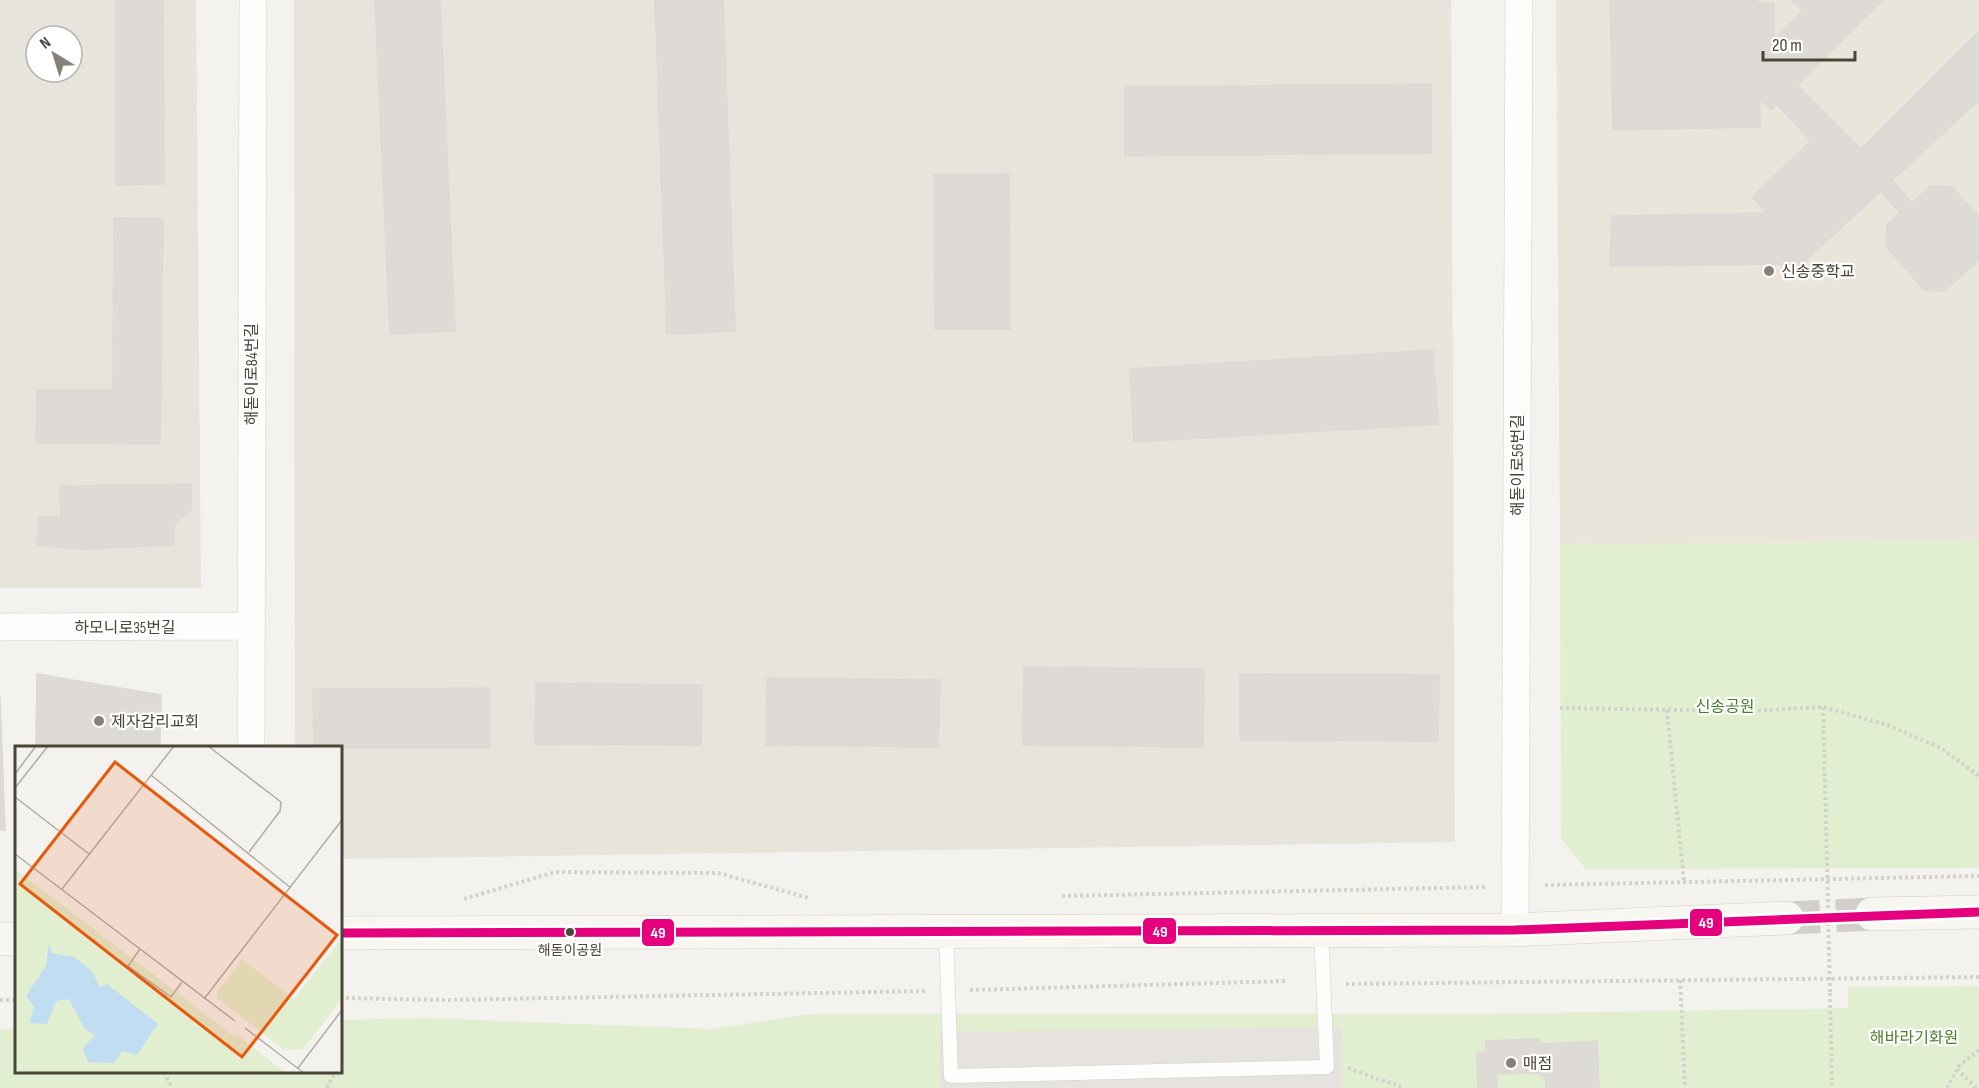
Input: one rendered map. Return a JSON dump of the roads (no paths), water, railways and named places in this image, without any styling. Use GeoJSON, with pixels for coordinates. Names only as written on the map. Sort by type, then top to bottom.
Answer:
{"type":"FeatureCollection","features":[{"type":"Feature","properties":{"kind":"street","name":"해돋이로84번길"},"geometry":{"type":"LineString","coordinates":[[251,746],[253,0]]}},
{"type":"Feature","properties":{"kind":"street","name":"해돋이로56번길"},"geometry":{"type":"LineString","coordinates":[[1515,930],[1519,0]]}},
{"type":"Feature","properties":{"kind":"street","name":"하모니로35번길"},"geometry":{"type":"LineString","coordinates":[[0,627],[250,626]]}},
{"type":"Feature","properties":{"kind":"street"},"geometry":{"type":"LineString","coordinates":[[1872,914],[1979,912]]}},
{"type":"Feature","properties":{"kind":"street"},"geometry":{"type":"LineString","coordinates":[[342,933],[1515,930],[1787,918]]}},
{"type":"Feature","properties":{"kind":"lane"},"geometry":{"type":"LineString","coordinates":[[946,931],[951,1076],[1327,1067],[1321,930]]}},
{"type":"Feature","properties":{"kind":"tunnel"},"geometry":{"type":"LineString","coordinates":[[1787,918],[1872,914]]}},
{"type":"Feature","properties":{"kind":"place","name":"신송중학교"},"geometry":{"type":"Point","coordinates":[1769,271]}},
{"type":"Feature","properties":{"kind":"place","name":"제자감리교회"},"geometry":{"type":"Point","coordinates":[99,721]}},
{"type":"Feature","properties":{"kind":"place","name":"해돋이공원"},"geometry":{"type":"Point","coordinates":[570,932]}},
{"type":"Feature","properties":{"kind":"place","name":"매점"},"geometry":{"type":"Point","coordinates":[1511,1063]}},
{"type":"Feature","properties":{"kind":"park label","name":"신송공원"},"geometry":{"type":"Point","coordinates":[1725,706]}},
{"type":"Feature","properties":{"kind":"park label","name":"해바라기화원"},"geometry":{"type":"Point","coordinates":[1914,1037]}}]}
